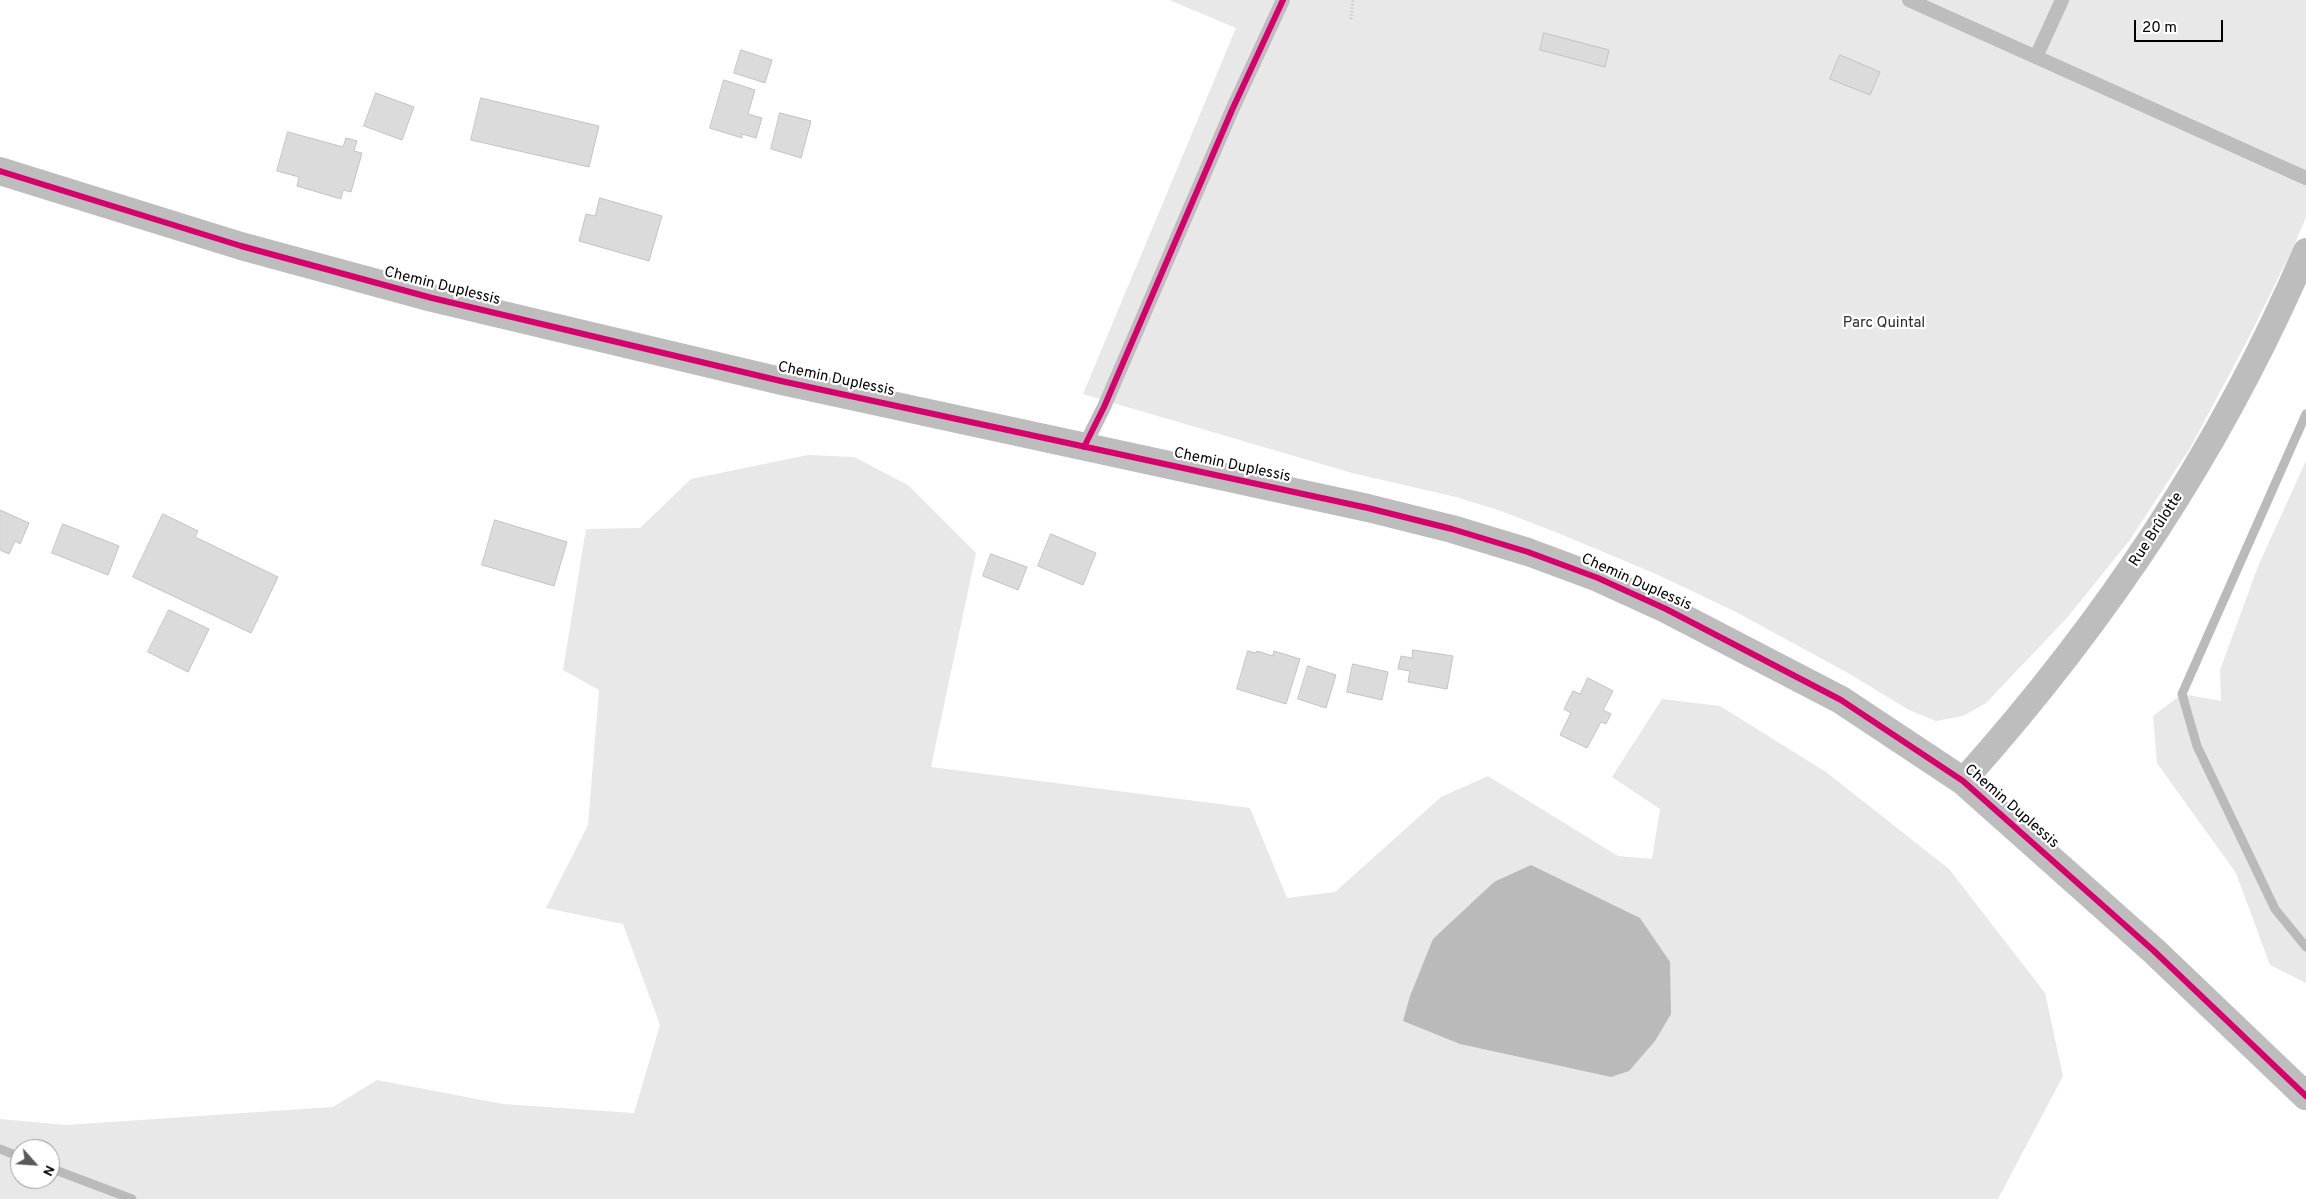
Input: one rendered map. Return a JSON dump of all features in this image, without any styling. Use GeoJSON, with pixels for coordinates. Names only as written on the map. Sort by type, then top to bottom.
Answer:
{"type":"FeatureCollection","features":[{"type":"Feature","properties":{"kind":"street","name":"Chemin Duplessis"},"geometry":{"type":"LineString","coordinates":[[0,171],[241,246],[432,298],[781,381],[1359,506],[1443,527],[1528,552],[1598,578],[1683,617],[1841,700],[1963,781],[2154,951],[2306,1096]]}},
{"type":"Feature","properties":{"kind":"street","name":"Rue Brûlotte"},"geometry":{"type":"LineString","coordinates":[[1963,781],[2002,738],[2092,626],[2145,551],[2196,469],[2240,391],[2287,296],[2306,251]]}},
{"type":"Feature","properties":{"kind":"lane"},"geometry":{"type":"LineString","coordinates":[[1084,447],[1104,408],[1232,110],[1283,0]]}},
{"type":"Feature","properties":{"kind":"lane"},"geometry":{"type":"LineString","coordinates":[[1909,0],[2306,178]]}},
{"type":"Feature","properties":{"kind":"lane"},"geometry":{"type":"LineString","coordinates":[[2036,57],[2062,0]]}},
{"type":"Feature","properties":{"kind":"path"},"geometry":{"type":"LineString","coordinates":[[1351,19],[1353,0]]}},
{"type":"Feature","properties":{"kind":"green space","name":"Parc Quintal"},"geometry":{"type":"Polygon","coordinates":[[[1169,0],[2306,0],[2306,217],[2293,248],[2246,343],[2190,448],[2129,541],[2066,619],[1986,703],[1963,716],[1936,721],[1909,710],[1848,673],[1736,612],[1656,574],[1501,511],[1456,497],[1352,473],[1083,394],[1236,28],[1169,0]]]}},
{"type":"Feature","properties":{"kind":"green space"},"geometry":{"type":"Polygon","coordinates":[[[808,455],[854,457],[908,485],[976,553],[931,767],[1250,808],[1287,898],[1335,892],[1441,797],[1488,776],[1618,856],[1652,859],[1660,809],[1612,777],[1662,699],[1720,706],[1826,772],[1949,869],[2045,993],[2063,1076],[1998,1199],[0,1199],[0,1119],[66,1125],[333,1107],[377,1080],[503,1104],[634,1113],[660,1025],[623,924],[546,908],[588,825],[599,690],[563,670],[586,529],[640,528],[691,479],[808,455]]]}},
{"type":"Feature","properties":{"kind":"green space"},"geometry":{"type":"Polygon","coordinates":[[[2306,461],[2306,983],[2270,965],[2236,873],[2157,763],[2153,716],[2182,694],[2221,701],[2220,670],[2259,564],[2306,461]]]}},
{"type":"Feature","properties":{"kind":"shaded area"},"geometry":{"type":"Polygon","coordinates":[[[1531,865],[1640,918],[1670,962],[1671,1014],[1655,1041],[1629,1071],[1611,1077],[1460,1044],[1403,1021],[1410,996],[1433,939],[1494,882],[1531,865]]]}},
{"type":"Feature","properties":{"kind":"building"},"geometry":{"type":"Polygon","coordinates":[[[1544,33],[1609,50],[1605,67],[1540,50],[1544,33]]]}},
{"type":"Feature","properties":{"kind":"building"},"geometry":{"type":"Polygon","coordinates":[[[741,50],[772,60],[765,83],[734,73],[741,50]]]}},
{"type":"Feature","properties":{"kind":"building"},"geometry":{"type":"Polygon","coordinates":[[[1840,55],[1880,72],[1870,95],[1830,79],[1840,55]]]}},
{"type":"Feature","properties":{"kind":"building"},"geometry":{"type":"Polygon","coordinates":[[[724,80],[755,90],[748,114],[762,118],[756,138],[742,134],[742,138],[710,128],[724,80]]]}},
{"type":"Feature","properties":{"kind":"building"},"geometry":{"type":"Polygon","coordinates":[[[376,93],[414,107],[402,140],[364,126],[376,93]]]}},
{"type":"Feature","properties":{"kind":"building"},"geometry":{"type":"Polygon","coordinates":[[[481,98],[599,126],[589,167],[471,140],[481,98]]]}},
{"type":"Feature","properties":{"kind":"building"},"geometry":{"type":"Polygon","coordinates":[[[780,113],[811,121],[801,158],[771,149],[780,113]]]}},
{"type":"Feature","properties":{"kind":"building"},"geometry":{"type":"Polygon","coordinates":[[[288,132],[343,147],[346,138],[357,141],[354,151],[362,153],[351,192],[343,190],[341,199],[297,186],[299,177],[277,171],[288,132]]]}},
{"type":"Feature","properties":{"kind":"building"},"geometry":{"type":"Polygon","coordinates":[[[600,198],[662,216],[649,261],[579,241],[586,214],[595,216],[600,198]]]}},
{"type":"Feature","properties":{"kind":"building"},"geometry":{"type":"Polygon","coordinates":[[[0,510],[29,523],[20,544],[15,541],[9,554],[0,550],[0,510]]]}},
{"type":"Feature","properties":{"kind":"building"},"geometry":{"type":"Polygon","coordinates":[[[163,514],[198,531],[195,537],[278,577],[251,633],[133,577],[163,514]]]}},
{"type":"Feature","properties":{"kind":"building"},"geometry":{"type":"Polygon","coordinates":[[[495,520],[567,542],[554,586],[482,565],[495,520]]]}},
{"type":"Feature","properties":{"kind":"building"},"geometry":{"type":"Polygon","coordinates":[[[63,524],[119,546],[108,575],[52,553],[63,524]]]}},
{"type":"Feature","properties":{"kind":"building"},"geometry":{"type":"Polygon","coordinates":[[[1051,534],[1096,553],[1083,585],[1038,566],[1051,534]]]}},
{"type":"Feature","properties":{"kind":"building"},"geometry":{"type":"Polygon","coordinates":[[[991,554],[1027,567],[1018,590],[983,576],[991,554]]]}},
{"type":"Feature","properties":{"kind":"building"},"geometry":{"type":"Polygon","coordinates":[[[169,610],[209,629],[188,672],[148,652],[169,610]]]}},
{"type":"Feature","properties":{"kind":"building"},"geometry":{"type":"Polygon","coordinates":[[[1413,650],[1453,656],[1447,689],[1408,682],[1410,671],[1398,669],[1401,656],[1412,658],[1413,650]]]}},
{"type":"Feature","properties":{"kind":"building"},"geometry":{"type":"Polygon","coordinates":[[[1248,651],[1256,653],[1257,651],[1273,656],[1274,651],[1300,659],[1286,704],[1237,689],[1248,651]]]}},
{"type":"Feature","properties":{"kind":"building"},"geometry":{"type":"Polygon","coordinates":[[[1353,664],[1388,672],[1382,700],[1347,692],[1353,664]]]}},
{"type":"Feature","properties":{"kind":"building"},"geometry":{"type":"Polygon","coordinates":[[[1308,666],[1336,675],[1326,708],[1298,699],[1308,666]]]}},
{"type":"Feature","properties":{"kind":"building"},"geometry":{"type":"Polygon","coordinates":[[[1588,678],[1613,691],[1603,710],[1611,714],[1606,724],[1601,722],[1587,748],[1560,735],[1571,713],[1564,709],[1573,691],[1580,694],[1588,678]]]}},
{"type":"Feature","properties":{"kind":"waterway"},"geometry":{"type":"LineString","coordinates":[[2306,414],[2182,694],[2197,746],[2275,909],[2306,947]]}},
{"type":"Feature","properties":{"kind":"waterway"},"geometry":{"type":"LineString","coordinates":[[0,1149],[10,1153]]}},
{"type":"Feature","properties":{"kind":"waterway"},"geometry":{"type":"LineString","coordinates":[[60,1172],[132,1199]]}},
{"type":"Feature","properties":{"kind":"cycle path"},"geometry":{"type":"LineString","coordinates":[[1084,447],[1104,407],[1232,110],[1283,0]]}},
{"type":"Feature","properties":{"kind":"cycle path"},"geometry":{"type":"LineString","coordinates":[[0,171],[241,246],[432,298],[781,381],[1368,508],[1452,529],[1528,552],[1598,578],[1666,609],[1841,700],[1963,781],[2154,951],[2306,1096]]}}]}
